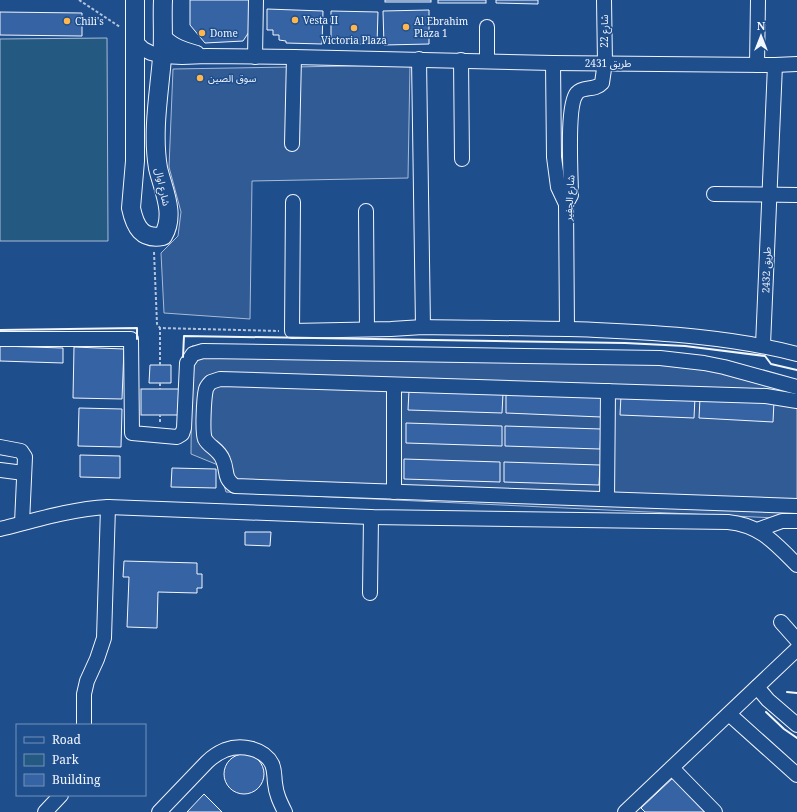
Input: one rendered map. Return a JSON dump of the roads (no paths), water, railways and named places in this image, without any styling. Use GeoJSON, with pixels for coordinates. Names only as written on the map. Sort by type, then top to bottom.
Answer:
{"type":"FeatureCollection","features":[{"type":"Feature","properties":{"kind":"main road"},"geometry":{"type":"LineString","coordinates":[[135,0],[135,36]]}},
{"type":"Feature","properties":{"kind":"main road","name":"شارع اوال"},"geometry":{"type":"LineString","coordinates":[[135,36],[135,161],[131,208],[138,228],[143,234],[154,238],[163,236],[166,231],[168,220],[168,205],[158,169],[156,150],[157,109],[163,56],[163,0]]}},
{"type":"Feature","properties":{"kind":"street"},"geometry":{"type":"LineString","coordinates":[[255,57],[256,0]]}},
{"type":"Feature","properties":{"kind":"street","name":"شارع 22"},"geometry":{"type":"LineString","coordinates":[[604,0],[605,62]]}},
{"type":"Feature","properties":{"kind":"street"},"geometry":{"type":"LineString","coordinates":[[757,65],[758,0]]}},
{"type":"Feature","properties":{"kind":"street"},"geometry":{"type":"LineString","coordinates":[[487,27],[487,61]]}},
{"type":"Feature","properties":{"kind":"street","name":"طريق 2431"},"geometry":{"type":"LineString","coordinates":[[162,34],[168,42],[207,56]]}},
{"type":"Feature","properties":{"kind":"street","name":"طريق 2431"},"geometry":{"type":"LineString","coordinates":[[135,36],[138,44],[143,49],[151,53],[163,56],[182,57],[207,56],[419,59],[553,63],[605,62],[757,65],[797,64]]}},
{"type":"Feature","properties":{"kind":"street"},"geometry":{"type":"LineString","coordinates":[[292,144],[294,57]]}},
{"type":"Feature","properties":{"kind":"street"},"geometry":{"type":"LineString","coordinates":[[419,59],[424,327]]}},
{"type":"Feature","properties":{"kind":"street"},"geometry":{"type":"LineString","coordinates":[[461,60],[462,159]]}},
{"type":"Feature","properties":{"kind":"street","name":"شارع الجفير"},"geometry":{"type":"LineString","coordinates":[[567,329],[566,204],[571,195],[571,114],[574,97],[581,90],[599,86],[602,83],[605,62]]}},
{"type":"Feature","properties":{"kind":"street"},"geometry":{"type":"LineString","coordinates":[[553,63],[554,157],[558,187],[566,204]]}},
{"type":"Feature","properties":{"kind":"street","name":"طريق 2432"},"geometry":{"type":"LineString","coordinates":[[763,345],[775,65]]}},
{"type":"Feature","properties":{"kind":"street"},"geometry":{"type":"LineString","coordinates":[[714,194],[797,195]]}},
{"type":"Feature","properties":{"kind":"street"},"geometry":{"type":"LineString","coordinates":[[293,202],[292,331],[424,327],[567,329],[683,335],[763,345],[797,354]]}},
{"type":"Feature","properties":{"kind":"street"},"geometry":{"type":"LineString","coordinates":[[366,211],[367,329]]}},
{"type":"Feature","properties":{"kind":"street"},"geometry":{"type":"LineString","coordinates":[[0,339],[131,338],[132,433],[176,437],[182,434],[184,428],[187,363],[193,354],[203,351],[660,358],[717,366],[797,387]]}},
{"type":"Feature","properties":{"kind":"street"},"geometry":{"type":"LineString","coordinates":[[797,401],[766,396],[215,380],[211,382],[206,390],[204,435],[208,444],[214,447],[222,458],[225,464],[226,477],[230,483],[235,486],[797,506]]}},
{"type":"Feature","properties":{"kind":"street"},"geometry":{"type":"LineString","coordinates":[[394,385],[394,492]]}},
{"type":"Feature","properties":{"kind":"street"},"geometry":{"type":"LineString","coordinates":[[607,499],[608,392]]}},
{"type":"Feature","properties":{"kind":"street"},"geometry":{"type":"LineString","coordinates":[[0,447],[17,450],[23,453],[26,460],[22,523]]}},
{"type":"Feature","properties":{"kind":"street"},"geometry":{"type":"LineString","coordinates":[[0,470],[24,473]]}},
{"type":"Feature","properties":{"kind":"street"},"geometry":{"type":"LineString","coordinates":[[0,529],[87,508],[371,517],[728,522],[738,523],[757,530],[770,539],[797,565]]}},
{"type":"Feature","properties":{"kind":"street"},"geometry":{"type":"LineString","coordinates":[[84,724],[84,694],[87,681],[99,654],[104,638],[108,508]]}},
{"type":"Feature","properties":{"kind":"street"},"geometry":{"type":"LineString","coordinates":[[370,593],[371,517]]}},
{"type":"Feature","properties":{"kind":"street"},"geometry":{"type":"LineString","coordinates":[[757,530],[782,521],[797,521]]}},
{"type":"Feature","properties":{"kind":"street"},"geometry":{"type":"LineString","coordinates":[[781,622],[797,640]]}},
{"type":"Feature","properties":{"kind":"street"},"geometry":{"type":"LineString","coordinates":[[625,812],[797,649]]}},
{"type":"Feature","properties":{"kind":"street"},"geometry":{"type":"LineString","coordinates":[[757,687],[772,704],[797,725]]}},
{"type":"Feature","properties":{"kind":"street"},"geometry":{"type":"LineString","coordinates":[[729,714],[797,775]]}},
{"type":"Feature","properties":{"kind":"street"},"geometry":{"type":"LineString","coordinates":[[159,812],[207,762],[220,752],[236,748],[247,748],[257,751],[265,756],[271,763],[275,772],[275,782],[279,801],[285,812]]}},
{"type":"Feature","properties":{"kind":"street"},"geometry":{"type":"LineString","coordinates":[[672,768],[715,812]]}},
{"type":"Feature","properties":{"kind":"street"},"geometry":{"type":"LineString","coordinates":[[45,812],[60,796]]}},
{"type":"Feature","properties":{"kind":"place","name":"Vesta II"},"geometry":{"type":"Point","coordinates":[295,20]}},
{"type":"Feature","properties":{"kind":"place","name":"Chili's"},"geometry":{"type":"Point","coordinates":[67,21]}},
{"type":"Feature","properties":{"kind":"place","name":"Al Ebrahim Plaza 1"},"geometry":{"type":"Point","coordinates":[406,27]}},
{"type":"Feature","properties":{"kind":"place","name":"Victoria Plaza"},"geometry":{"type":"Point","coordinates":[354,28]}},
{"type":"Feature","properties":{"kind":"place","name":"Dome"},"geometry":{"type":"Point","coordinates":[202,33]}},
{"type":"Feature","properties":{"kind":"place","name":"سوق الصين"},"geometry":{"type":"Point","coordinates":[200,78]}}]}
